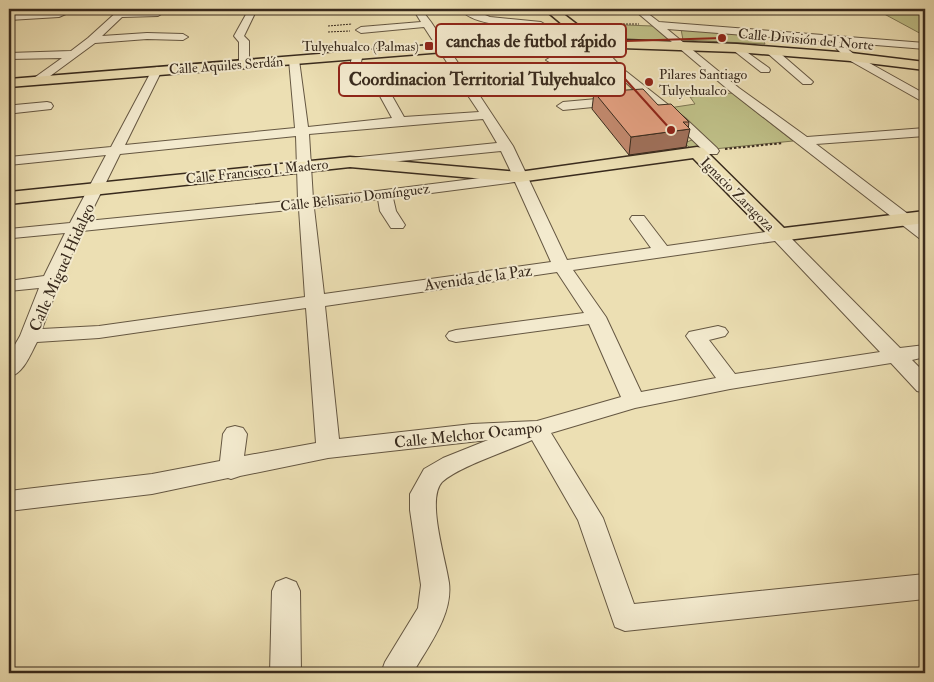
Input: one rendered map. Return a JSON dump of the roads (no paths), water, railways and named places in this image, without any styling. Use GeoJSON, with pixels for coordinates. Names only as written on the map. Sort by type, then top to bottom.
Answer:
{"type":"FeatureCollection","features":[{"type":"Feature","properties":{"kind":"main road"},"geometry":{"type":"LineString","coordinates":[[550,9],[593,43]]}},
{"type":"Feature","properties":{"kind":"main road","name":"Calle División del Norte"},"geometry":{"type":"LineString","coordinates":[[450,48],[593,43],[736,48],[850,57],[925,66]]}},
{"type":"Feature","properties":{"kind":"main road","name":"Calle Aquiles Serdán"},"geometry":{"type":"LineString","coordinates":[[9,83],[450,48]]}},
{"type":"Feature","properties":{"kind":"main road","name":"Calle Belisario Domínguez"},"geometry":{"type":"LineString","coordinates":[[519,178],[705,152]]}},
{"type":"Feature","properties":{"kind":"main road","name":"Ignacio Zaragoza"},"geometry":{"type":"LineString","coordinates":[[705,152],[780,235]]}},
{"type":"Feature","properties":{"kind":"main road"},"geometry":{"type":"LineString","coordinates":[[350,162],[519,178]]}},
{"type":"Feature","properties":{"kind":"main road","name":"Calle Francisco I. Madero"},"geometry":{"type":"LineString","coordinates":[[9,198],[350,162]]}},
{"type":"Feature","properties":{"kind":"main road","name":"Avenida de la Paz"},"geometry":{"type":"LineString","coordinates":[[780,235],[925,217]]}},
{"type":"Feature","properties":{"kind":"street"},"geometry":{"type":"LineString","coordinates":[[9,17],[59,14],[66,10],[89,9]]}},
{"type":"Feature","properties":{"kind":"street"},"geometry":{"type":"LineString","coordinates":[[244,64],[244,41],[239,36],[253,9]]}},
{"type":"Feature","properties":{"kind":"street"},"geometry":{"type":"LineString","coordinates":[[417,9],[450,48],[468,87],[506,146],[519,178],[561,265],[596,317],[634,400]]}},
{"type":"Feature","properties":{"kind":"street"},"geometry":{"type":"LineString","coordinates":[[464,9],[472,15],[482,18],[577,30]]}},
{"type":"Feature","properties":{"kind":"street"},"geometry":{"type":"LineString","coordinates":[[550,9],[555,9]]}},
{"type":"Feature","properties":{"kind":"street"},"geometry":{"type":"LineString","coordinates":[[631,10],[658,25],[734,90],[804,141],[925,235]]}},
{"type":"Feature","properties":{"kind":"street"},"geometry":{"type":"LineString","coordinates":[[38,80],[92,40],[123,12],[158,13]]}},
{"type":"Feature","properties":{"kind":"street"},"geometry":{"type":"LineString","coordinates":[[361,30],[428,24]]}},
{"type":"Feature","properties":{"kind":"street"},"geometry":{"type":"LineString","coordinates":[[658,25],[925,48]]}},
{"type":"Feature","properties":{"kind":"street"},"geometry":{"type":"LineString","coordinates":[[450,48],[473,41],[498,37],[577,30]]}},
{"type":"Feature","properties":{"kind":"street"},"geometry":{"type":"LineString","coordinates":[[92,40],[185,35]]}},
{"type":"Feature","properties":{"kind":"street"},"geometry":{"type":"LineString","coordinates":[[833,39],[850,57],[925,99]]}},
{"type":"Feature","properties":{"kind":"street"},"geometry":{"type":"LineString","coordinates":[[593,43],[606,59],[649,98],[670,112],[705,152]]}},
{"type":"Feature","properties":{"kind":"street"},"geometry":{"type":"LineString","coordinates":[[736,48],[765,70]]}},
{"type":"Feature","properties":{"kind":"street"},"geometry":{"type":"LineString","coordinates":[[770,50],[807,82]]}},
{"type":"Feature","properties":{"kind":"street"},"geometry":{"type":"LineString","coordinates":[[9,56],[74,54]]}},
{"type":"Feature","properties":{"kind":"street"},"geometry":{"type":"LineString","coordinates":[[358,54],[354,69],[363,70]]}},
{"type":"Feature","properties":{"kind":"street"},"geometry":{"type":"LineString","coordinates":[[551,60],[606,59]]}},
{"type":"Feature","properties":{"kind":"street"},"geometry":{"type":"LineString","coordinates":[[294,60],[302,132],[314,302],[328,449]]}},
{"type":"Feature","properties":{"kind":"street","name":"Calle Miguel Hidalgo"},"geometry":{"type":"LineString","coordinates":[[9,370],[30,336],[51,281],[75,228],[157,70]]}},
{"type":"Feature","properties":{"kind":"street"},"geometry":{"type":"LineString","coordinates":[[381,87],[400,121]]}},
{"type":"Feature","properties":{"kind":"street"},"geometry":{"type":"LineString","coordinates":[[427,90],[468,87]]}},
{"type":"Feature","properties":{"kind":"street"},"geometry":{"type":"LineString","coordinates":[[563,106],[649,98]]}},
{"type":"Feature","properties":{"kind":"street"},"geometry":{"type":"LineString","coordinates":[[11,109],[47,106]]}},
{"type":"Feature","properties":{"kind":"street"},"geometry":{"type":"LineString","coordinates":[[9,161],[400,121],[487,114]]}},
{"type":"Feature","properties":{"kind":"street"},"geometry":{"type":"LineString","coordinates":[[804,141],[925,132]]}},
{"type":"Feature","properties":{"kind":"street","name":"Calle Francisco I. Madero"},"geometry":{"type":"LineString","coordinates":[[350,162],[506,146]]}},
{"type":"Feature","properties":{"kind":"street","name":"Calle Belisario Domínguez"},"geometry":{"type":"LineString","coordinates":[[13,234],[307,204],[519,178]]}},
{"type":"Feature","properties":{"kind":"street"},"geometry":{"type":"LineString","coordinates":[[385,195],[388,211],[397,225]]}},
{"type":"Feature","properties":{"kind":"street"},"geometry":{"type":"LineString","coordinates":[[638,219],[662,250]]}},
{"type":"Feature","properties":{"kind":"street"},"geometry":{"type":"LineString","coordinates":[[780,235],[925,386]]}},
{"type":"Feature","properties":{"kind":"street","name":"Avenida de la Paz"},"geometry":{"type":"LineString","coordinates":[[30,336],[99,332],[662,250],[780,235]]}},
{"type":"Feature","properties":{"kind":"street"},"geometry":{"type":"LineString","coordinates":[[9,286],[51,281]]}},
{"type":"Feature","properties":{"kind":"street"},"geometry":{"type":"LineString","coordinates":[[456,336],[596,317]]}},
{"type":"Feature","properties":{"kind":"street"},"geometry":{"type":"LineString","coordinates":[[718,332],[696,336],[730,382]]}},
{"type":"Feature","properties":{"kind":"street","name":"Calle Melchor Ocampo"},"geometry":{"type":"LineString","coordinates":[[9,501],[152,484],[231,470],[328,449],[472,432],[537,429],[634,400],[730,382],[925,351]]}},
{"type":"Feature","properties":{"kind":"street"},"geometry":{"type":"LineString","coordinates":[[396,673],[432,611],[435,585],[423,510],[423,494],[432,476],[452,464],[537,429],[590,518],[625,618],[925,588]]}},
{"type":"Feature","properties":{"kind":"street"},"geometry":{"type":"LineString","coordinates":[[231,470],[235,434]]}},
{"type":"Feature","properties":{"kind":"street"},"geometry":{"type":"LineString","coordinates":[[286,591],[286,673]]}},
{"type":"Feature","properties":{"kind":"place","name":"canchas de futbol rápido"},"geometry":{"type":"Point","coordinates":[722,38]}},
{"type":"Feature","properties":{"kind":"place","name":"Tulyehualco (Palmas)"},"geometry":{"type":"Point","coordinates":[429,46]}},
{"type":"Feature","properties":{"kind":"place","name":"Pilares Santiago Tulyehualco"},"geometry":{"type":"Point","coordinates":[649,82]}},
{"type":"Feature","properties":{"kind":"place","name":"Coordinacion Territorial Tulyehualco"},"geometry":{"type":"Point","coordinates":[671,130]}}]}
